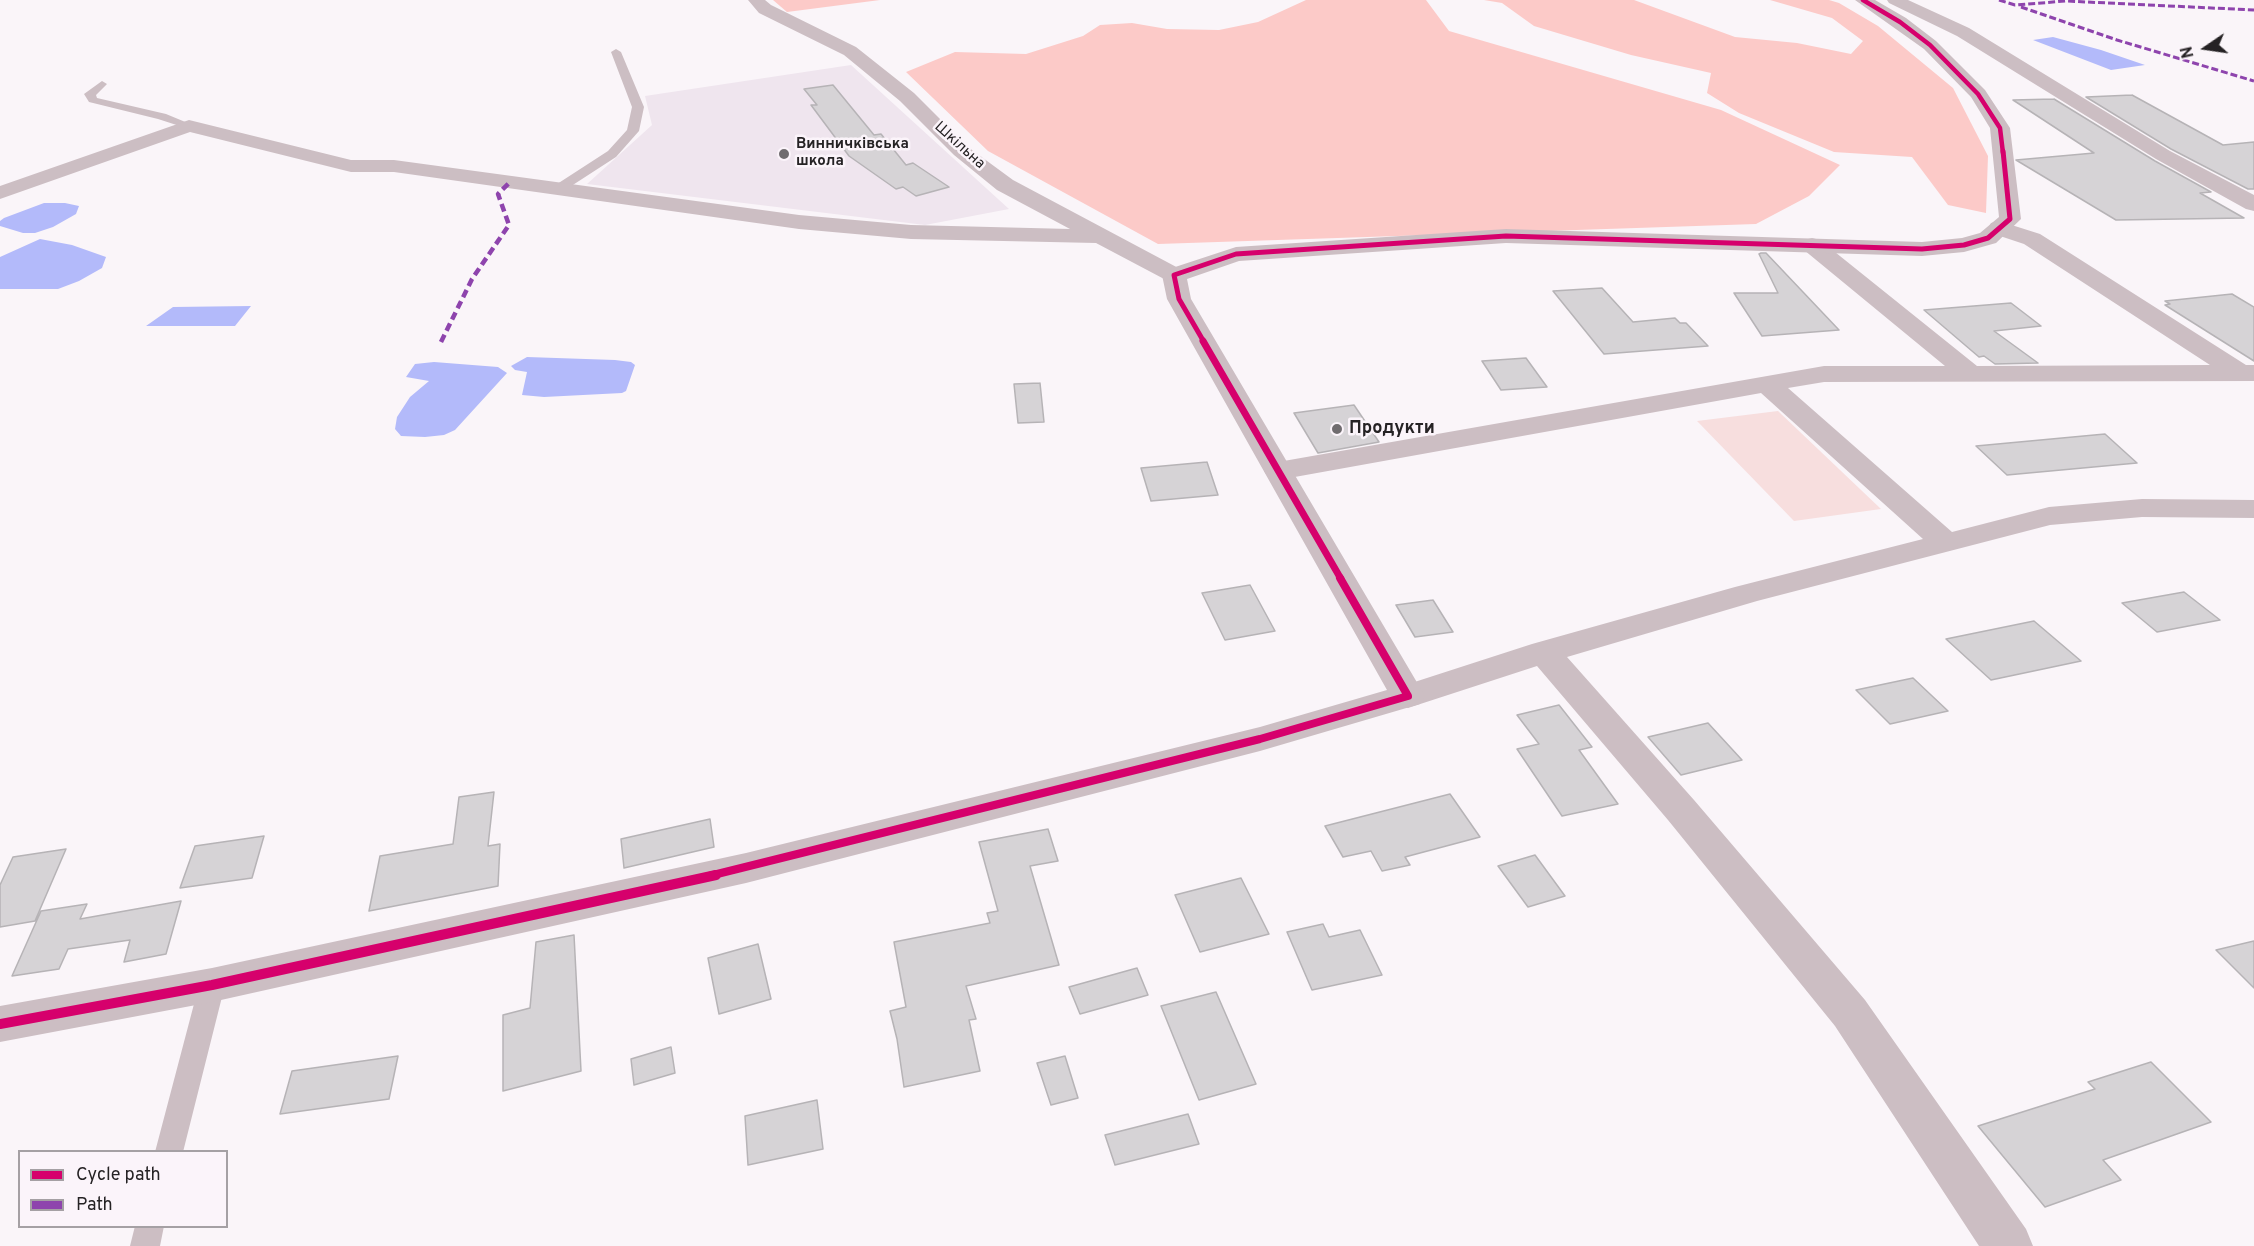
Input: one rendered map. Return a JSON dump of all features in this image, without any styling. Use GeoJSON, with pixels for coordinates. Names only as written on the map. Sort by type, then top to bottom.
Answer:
{"type":"FeatureCollection","features":[{"type":"Feature","properties":{"kind":"street","name":"Шкільна"},"geometry":{"type":"LineString","coordinates":[[756,0],[765,9],[850,51],[907,97],[961,152],[1005,185],[1174,275]]}},
{"type":"Feature","properties":{"kind":"street"},"geometry":{"type":"LineString","coordinates":[[1408,696],[1179,299],[1174,275],[1236,254],[1506,236],[1922,249],[1964,245],[1988,238],[2010,219],[2000,128],[1978,94],[1930,45],[1900,22],[1863,0]]}},
{"type":"Feature","properties":{"kind":"street"},"geometry":{"type":"LineString","coordinates":[[1895,0],[1962,32],[2163,155],[2254,204]]}},
{"type":"Feature","properties":{"kind":"street"},"geometry":{"type":"LineString","coordinates":[[0,193],[189,126],[351,166],[394,166],[822,224],[910,232],[1103,236]]}},
{"type":"Feature","properties":{"kind":"street"},"geometry":{"type":"LineString","coordinates":[[1999,228],[2032,239],[2247,373]]}},
{"type":"Feature","properties":{"kind":"street"},"geometry":{"type":"LineString","coordinates":[[1812,245],[1969,372]]}},
{"type":"Feature","properties":{"kind":"street"},"geometry":{"type":"LineString","coordinates":[[1278,471],[1768,386],[1824,374],[2247,373]]}},
{"type":"Feature","properties":{"kind":"street"},"geometry":{"type":"LineString","coordinates":[[1768,386],[1945,542]]}},
{"type":"Feature","properties":{"kind":"street"},"geometry":{"type":"LineString","coordinates":[[0,1024],[212,985],[746,868],[1260,739],[1408,696],[1544,652],[1746,594],[2049,516],[2142,508],[2254,509]]}},
{"type":"Feature","properties":{"kind":"street"},"geometry":{"type":"LineString","coordinates":[[1544,652],[1681,810],[1850,1013],[2008,1246]]}},
{"type":"Feature","properties":{"kind":"lane"},"geometry":{"type":"LineString","coordinates":[[558,189],[612,154],[633,131],[638,107],[616,52]]}},
{"type":"Feature","properties":{"kind":"lane"},"geometry":{"type":"LineString","coordinates":[[102,84],[90,94],[93,100],[162,116],[189,126]]}},
{"type":"Feature","properties":{"kind":"lane"},"geometry":{"type":"LineString","coordinates":[[170,1150],[212,985]]}},
{"type":"Feature","properties":{"kind":"lane"},"geometry":{"type":"LineString","coordinates":[[145,1246],[150,1228]]}},
{"type":"Feature","properties":{"kind":"shaded area"},"geometry":{"type":"Polygon","coordinates":[[[773,0],[880,0],[787,12],[773,0]]]}},
{"type":"Feature","properties":{"kind":"shaded area"},"geometry":{"type":"Polygon","coordinates":[[[1306,0],[1426,0],[1449,31],[1721,110],[1840,165],[1809,196],[1756,224],[1158,244],[988,151],[906,72],[955,52],[1026,54],[1083,36],[1100,25],[1132,23],[1167,29],[1219,30],[1258,22],[1306,0]]]}},
{"type":"Feature","properties":{"kind":"shaded area"},"geometry":{"type":"Polygon","coordinates":[[[1484,0],[1634,0],[1735,37],[1797,43],[1851,54],[1863,41],[1832,18],[1770,0],[1829,0],[1839,3],[1878,26],[1953,88],[1988,156],[1986,213],[1948,205],[1912,157],[1834,152],[1739,113],[1707,93],[1711,73],[1631,55],[1534,26],[1502,3],[1484,0]]]}},
{"type":"Feature","properties":{"kind":"shaded area","name":"Винничківська школа"},"geometry":{"type":"Polygon","coordinates":[[[851,65],[1009,209],[925,225],[587,184],[652,125],[645,96],[851,65]]]}},
{"type":"Feature","properties":{"kind":"shaded area"},"geometry":{"type":"Polygon","coordinates":[[[1778,411],[1881,509],[1794,521],[1697,421],[1778,411]]]}},
{"type":"Feature","properties":{"kind":"water"},"geometry":{"type":"Polygon","coordinates":[[[2053,37],[2145,65],[2111,70],[2033,40],[2053,37]]]}},
{"type":"Feature","properties":{"kind":"water"},"geometry":{"type":"Polygon","coordinates":[[[44,203],[79,206],[76,214],[53,227],[35,233],[23,233],[0,226],[0,221],[4,218],[44,203]]]}},
{"type":"Feature","properties":{"kind":"water"},"geometry":{"type":"Polygon","coordinates":[[[40,239],[72,245],[106,257],[102,268],[79,281],[58,289],[0,289],[0,257],[40,239]]]}},
{"type":"Feature","properties":{"kind":"water"},"geometry":{"type":"Polygon","coordinates":[[[251,306],[235,326],[146,326],[173,307],[251,306]]]}},
{"type":"Feature","properties":{"kind":"water"},"geometry":{"type":"Polygon","coordinates":[[[527,357],[615,360],[631,362],[635,365],[626,391],[622,393],[544,397],[522,395],[527,372],[515,370],[511,366],[527,357]]]}},
{"type":"Feature","properties":{"kind":"water"},"geometry":{"type":"Polygon","coordinates":[[[434,362],[498,367],[507,373],[455,430],[444,435],[401,436],[395,429],[397,417],[410,397],[429,381],[406,377],[415,364],[434,362]]]}},
{"type":"Feature","properties":{"kind":"building"},"geometry":{"type":"Polygon","coordinates":[[[833,85],[874,135],[881,134],[906,165],[913,163],[949,187],[916,196],[903,187],[896,189],[849,156],[811,105],[817,105],[804,89],[833,85]]]}},
{"type":"Feature","properties":{"kind":"building"},"geometry":{"type":"Polygon","coordinates":[[[2132,95],[2223,145],[2254,142],[2254,189],[2248,189],[2171,149],[2086,97],[2132,95]]]}},
{"type":"Feature","properties":{"kind":"building"},"geometry":{"type":"Polygon","coordinates":[[[2054,99],[2155,161],[2211,192],[2200,193],[2244,218],[2116,220],[2016,160],[2094,153],[2013,100],[2054,99]]]}},
{"type":"Feature","properties":{"kind":"building"},"geometry":{"type":"Polygon","coordinates":[[[1766,253],[1839,330],[1762,336],[1734,293],[1778,293],[1759,254],[1766,253]]]}},
{"type":"Feature","properties":{"kind":"building"},"geometry":{"type":"Polygon","coordinates":[[[1602,288],[1633,322],[1675,318],[1680,323],[1686,323],[1708,346],[1604,354],[1553,291],[1602,288]]]}},
{"type":"Feature","properties":{"kind":"building"},"geometry":{"type":"Polygon","coordinates":[[[2232,294],[2254,307],[2254,361],[2165,305],[2170,304],[2165,301],[2232,294]]]}},
{"type":"Feature","properties":{"kind":"building"},"geometry":{"type":"Polygon","coordinates":[[[2011,303],[2041,326],[1994,331],[2038,363],[1995,364],[1984,356],[1979,357],[1924,310],[2011,303]]]}},
{"type":"Feature","properties":{"kind":"building"},"geometry":{"type":"Polygon","coordinates":[[[1526,358],[1547,387],[1501,390],[1482,361],[1526,358]]]}},
{"type":"Feature","properties":{"kind":"building"},"geometry":{"type":"Polygon","coordinates":[[[1040,383],[1044,422],[1018,423],[1014,384],[1040,383]]]}},
{"type":"Feature","properties":{"kind":"building","name":"Продукти"},"geometry":{"type":"Polygon","coordinates":[[[1354,405],[1379,442],[1318,453],[1294,413],[1354,405]]]}},
{"type":"Feature","properties":{"kind":"building"},"geometry":{"type":"Polygon","coordinates":[[[2105,434],[2137,463],[2007,475],[1976,446],[2105,434]]]}},
{"type":"Feature","properties":{"kind":"building"},"geometry":{"type":"Polygon","coordinates":[[[1207,462],[1218,495],[1151,501],[1141,468],[1207,462]]]}},
{"type":"Feature","properties":{"kind":"building"},"geometry":{"type":"Polygon","coordinates":[[[1250,585],[1275,631],[1225,640],[1202,593],[1250,585]]]}},
{"type":"Feature","properties":{"kind":"building"},"geometry":{"type":"Polygon","coordinates":[[[2184,592],[2220,620],[2157,632],[2122,603],[2184,592]]]}},
{"type":"Feature","properties":{"kind":"building"},"geometry":{"type":"Polygon","coordinates":[[[1433,600],[1453,632],[1415,637],[1396,605],[1433,600]]]}},
{"type":"Feature","properties":{"kind":"building"},"geometry":{"type":"Polygon","coordinates":[[[2034,621],[2081,661],[1991,680],[1946,639],[2034,621]]]}},
{"type":"Feature","properties":{"kind":"building"},"geometry":{"type":"Polygon","coordinates":[[[1913,678],[1948,711],[1890,724],[1856,690],[1913,678]]]}},
{"type":"Feature","properties":{"kind":"building"},"geometry":{"type":"Polygon","coordinates":[[[1559,705],[1592,747],[1579,750],[1618,804],[1562,816],[1517,749],[1539,744],[1517,715],[1559,705]]]}},
{"type":"Feature","properties":{"kind":"building"},"geometry":{"type":"Polygon","coordinates":[[[1708,723],[1742,760],[1681,775],[1648,737],[1708,723]]]}},
{"type":"Feature","properties":{"kind":"building"},"geometry":{"type":"Polygon","coordinates":[[[494,792],[488,846],[500,844],[498,886],[369,911],[380,856],[453,844],[459,797],[494,792]]]}},
{"type":"Feature","properties":{"kind":"building"},"geometry":{"type":"Polygon","coordinates":[[[1450,794],[1480,837],[1405,857],[1410,865],[1382,871],[1371,851],[1343,857],[1325,826],[1450,794]]]}},
{"type":"Feature","properties":{"kind":"building"},"geometry":{"type":"Polygon","coordinates":[[[710,819],[714,847],[624,868],[621,839],[710,819]]]}},
{"type":"Feature","properties":{"kind":"building"},"geometry":{"type":"Polygon","coordinates":[[[1048,829],[1058,861],[1030,866],[1059,965],[966,986],[976,1019],[969,1020],[980,1071],[904,1087],[897,1039],[890,1011],[906,1007],[894,942],[990,923],[987,913],[998,911],[979,842],[1048,829]]]}},
{"type":"Feature","properties":{"kind":"building"},"geometry":{"type":"Polygon","coordinates":[[[264,836],[252,878],[180,888],[195,846],[264,836]]]}},
{"type":"Feature","properties":{"kind":"building"},"geometry":{"type":"Polygon","coordinates":[[[66,849],[35,921],[0,927],[0,885],[13,857],[66,849]]]}},
{"type":"Feature","properties":{"kind":"building"},"geometry":{"type":"Polygon","coordinates":[[[1535,855],[1565,896],[1528,907],[1498,866],[1535,855]]]}},
{"type":"Feature","properties":{"kind":"building"},"geometry":{"type":"Polygon","coordinates":[[[1241,878],[1269,934],[1200,952],[1175,895],[1241,878]]]}},
{"type":"Feature","properties":{"kind":"building"},"geometry":{"type":"Polygon","coordinates":[[[181,901],[166,954],[124,962],[130,940],[68,949],[59,969],[12,976],[41,911],[87,904],[80,919],[181,901]]]}},
{"type":"Feature","properties":{"kind":"building"},"geometry":{"type":"Polygon","coordinates":[[[1323,924],[1329,937],[1360,930],[1382,975],[1312,990],[1287,932],[1323,924]]]}},
{"type":"Feature","properties":{"kind":"building"},"geometry":{"type":"Polygon","coordinates":[[[574,935],[581,1071],[503,1091],[503,1015],[530,1008],[536,942],[574,935]]]}},
{"type":"Feature","properties":{"kind":"building"},"geometry":{"type":"Polygon","coordinates":[[[2254,941],[2254,988],[2216,950],[2254,941]]]}},
{"type":"Feature","properties":{"kind":"building"},"geometry":{"type":"Polygon","coordinates":[[[758,944],[771,999],[719,1014],[708,958],[758,944]]]}},
{"type":"Feature","properties":{"kind":"building"},"geometry":{"type":"Polygon","coordinates":[[[1137,968],[1148,995],[1080,1014],[1069,987],[1137,968]]]}},
{"type":"Feature","properties":{"kind":"building"},"geometry":{"type":"Polygon","coordinates":[[[1216,992],[1256,1084],[1199,1100],[1161,1006],[1216,992]]]}},
{"type":"Feature","properties":{"kind":"building"},"geometry":{"type":"Polygon","coordinates":[[[671,1047],[675,1073],[634,1085],[631,1059],[671,1047]]]}},
{"type":"Feature","properties":{"kind":"building"},"geometry":{"type":"Polygon","coordinates":[[[398,1056],[389,1099],[280,1114],[292,1071],[398,1056]]]}},
{"type":"Feature","properties":{"kind":"building"},"geometry":{"type":"Polygon","coordinates":[[[1065,1056],[1078,1098],[1051,1105],[1037,1063],[1065,1056]]]}},
{"type":"Feature","properties":{"kind":"building"},"geometry":{"type":"Polygon","coordinates":[[[2151,1062],[2211,1122],[2103,1160],[2121,1180],[2045,1207],[1978,1126],[2095,1089],[2088,1082],[2151,1062]]]}},
{"type":"Feature","properties":{"kind":"building"},"geometry":{"type":"Polygon","coordinates":[[[817,1100],[823,1149],[748,1165],[745,1116],[817,1100]]]}},
{"type":"Feature","properties":{"kind":"building"},"geometry":{"type":"Polygon","coordinates":[[[1188,1114],[1199,1144],[1115,1165],[1105,1135],[1188,1114]]]}},
{"type":"Feature","properties":{"kind":"marked path"},"geometry":{"type":"LineString","coordinates":[[1999,0],[2015,5],[2066,1],[2254,10]]}},
{"type":"Feature","properties":{"kind":"marked path"},"geometry":{"type":"LineString","coordinates":[[2021,7],[2117,40],[2254,81]]}},
{"type":"Feature","properties":{"kind":"marked path"},"geometry":{"type":"LineString","coordinates":[[441,342],[472,279],[509,225],[498,194],[510,182]]}},
{"type":"Feature","properties":{"kind":"cycle path"},"geometry":{"type":"LineString","coordinates":[[0,1024],[212,985],[746,868],[1260,739],[1408,696],[1179,299],[1174,275],[1236,254],[1506,236],[1922,249],[1964,245],[1988,238],[2010,219],[2000,128],[1978,94],[1930,45],[1900,22],[1863,0]]}},
{"type":"Feature","properties":{"kind":"place","name":"Винничківська школа"},"geometry":{"type":"Point","coordinates":[784,154]}},
{"type":"Feature","properties":{"kind":"place","name":"Продукти"},"geometry":{"type":"Point","coordinates":[1337,429]}}]}
